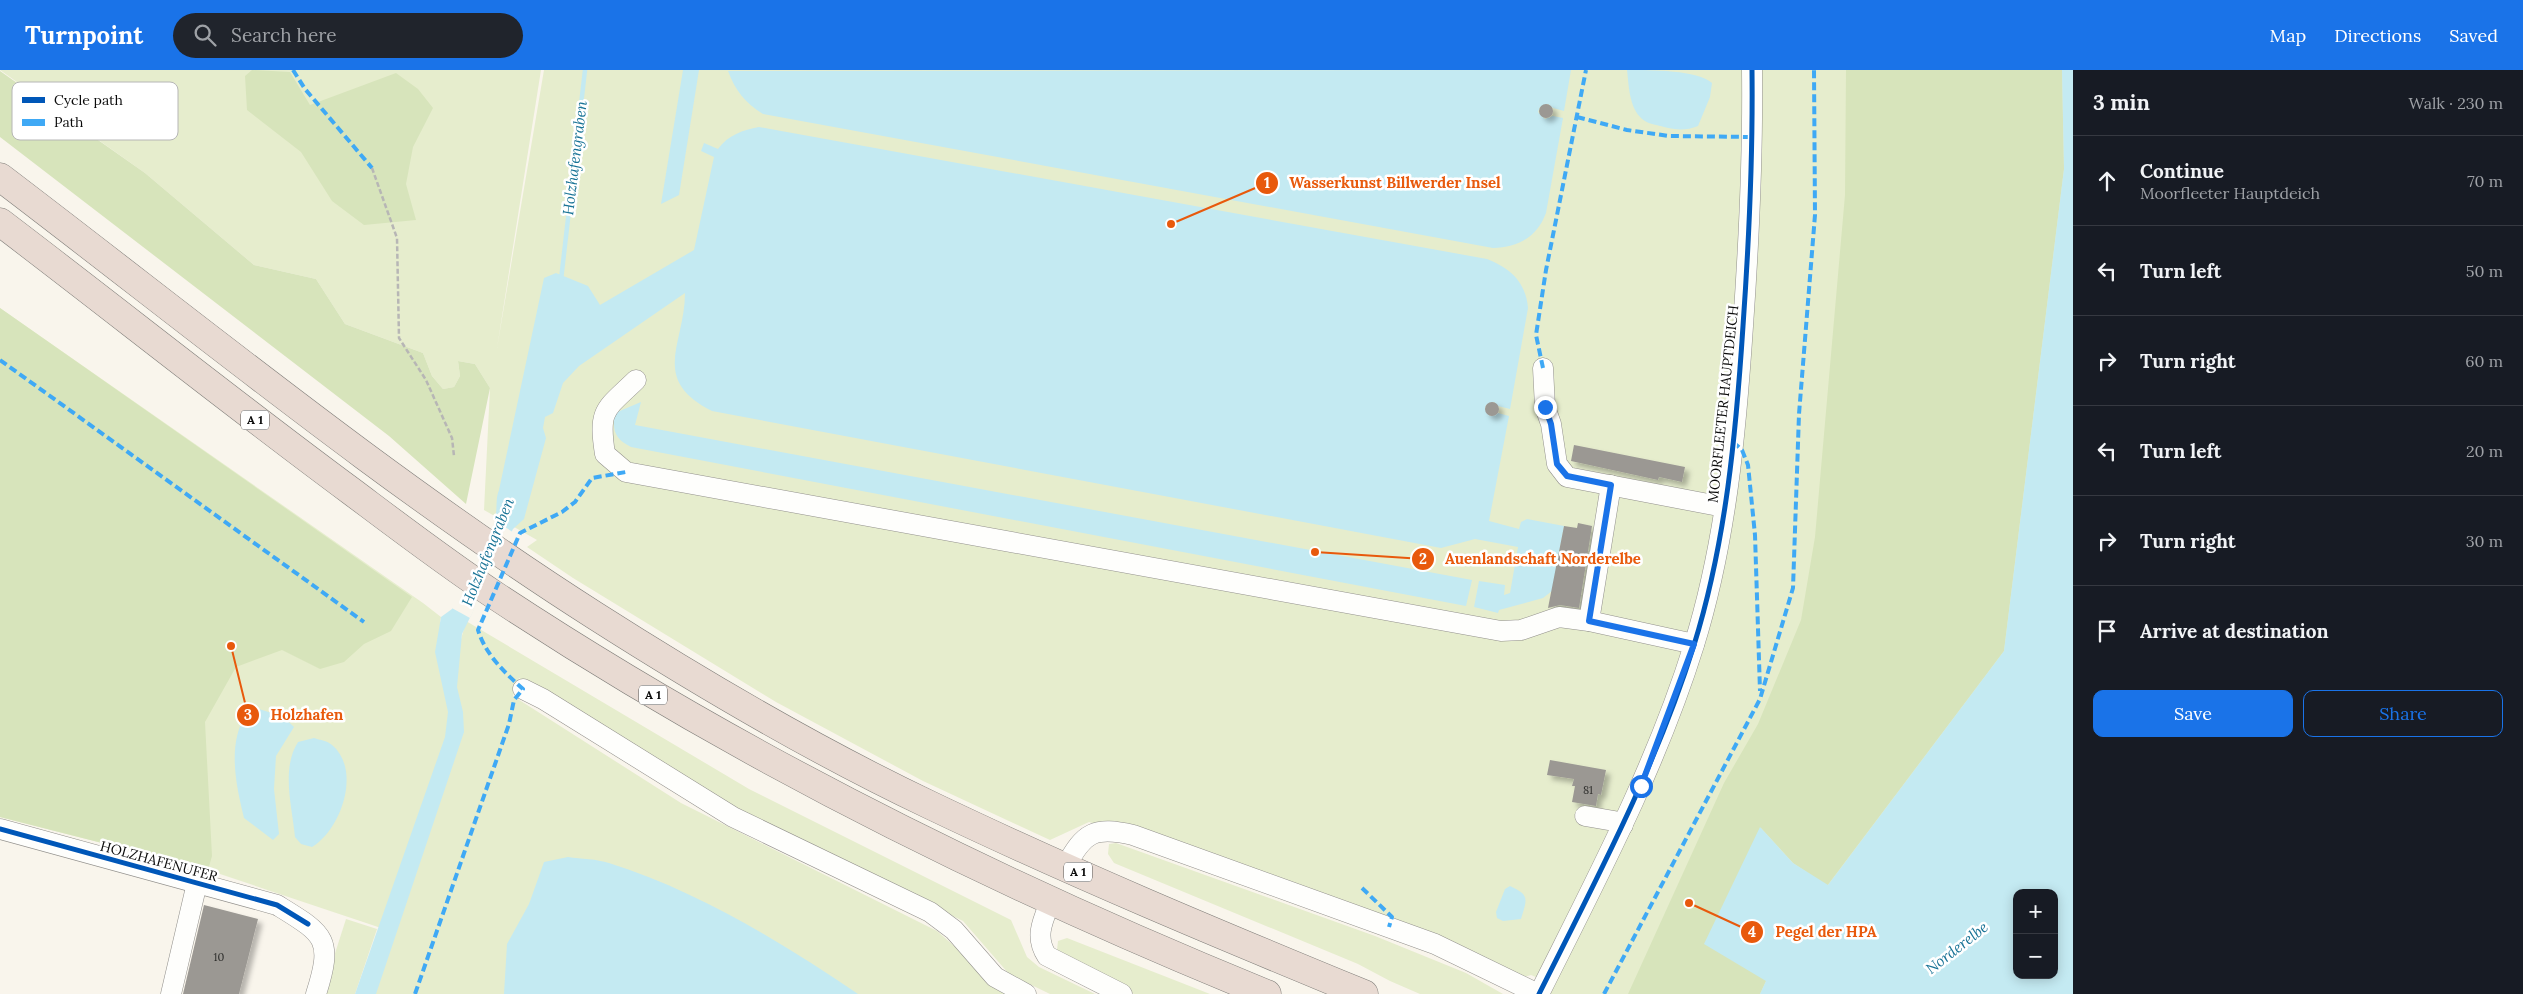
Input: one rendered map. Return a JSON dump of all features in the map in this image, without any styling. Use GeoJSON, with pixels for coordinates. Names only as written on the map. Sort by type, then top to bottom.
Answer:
{"type":"FeatureCollection","features":[{"type":"Feature","properties":{"kind":"highway","name":"A 1"},"geometry":{"type":"LineString","coordinates":[[0,177],[399,482],[596,617],[692,676],[827,753],[928,804],[1228,938],[1364,994]]}},
{"type":"Feature","properties":{"kind":"highway","name":"A 1"},"geometry":{"type":"LineString","coordinates":[[0,222],[241,409],[465,574],[496,596],[668,704],[815,785],[915,836],[1050,900],[1267,994]]}},
{"type":"Feature","properties":{"kind":"highway"},"geometry":{"type":"LineString","coordinates":[[0,237],[48,259]]}},
{"type":"Feature","properties":{"kind":"street","name":"MOORFLEETER HAUPTDEICH"},"geometry":{"type":"LineString","coordinates":[[1539,994],[1620,833],[1657,746],[1694,644],[1709,586],[1724,507],[1736,417],[1752,175],[1752,70]]}},
{"type":"Feature","properties":{"kind":"street"},"geometry":{"type":"LineString","coordinates":[[1543,368],[1545,407],[1551,424],[1557,464],[1567,476],[1724,507]]}},
{"type":"Feature","properties":{"kind":"street"},"geometry":{"type":"LineString","coordinates":[[636,380],[605,410],[601,430],[605,454],[626,472],[1501,631],[1521,630],[1559,617],[1589,621],[1694,644]]}},
{"type":"Feature","properties":{"kind":"street"},"geometry":{"type":"LineString","coordinates":[[1589,621],[1611,485]]}},
{"type":"Feature","properties":{"kind":"street"},"geometry":{"type":"LineString","coordinates":[[523,690],[543,699],[726,813],[930,912],[954,930],[995,977],[1026,994]]}},
{"type":"Feature","properties":{"kind":"street"},"geometry":{"type":"LineString","coordinates":[[1585,816],[1614,821],[1620,833]]}},
{"type":"Feature","properties":{"kind":"street","name":"HOLZHAFENUFER"},"geometry":{"type":"LineString","coordinates":[[0,829],[276,905],[308,924],[324,943],[326,959],[316,994]]}},
{"type":"Feature","properties":{"kind":"street"},"geometry":{"type":"LineString","coordinates":[[1066,866],[1076,846],[1091,834],[1103,830],[1133,835],[1435,944],[1539,994]]}},
{"type":"Feature","properties":{"kind":"street"},"geometry":{"type":"LineString","coordinates":[[171,994],[197,883]]}},
{"type":"Feature","properties":{"kind":"street"},"geometry":{"type":"LineString","coordinates":[[1050,900],[1039,937],[1042,949],[1047,956],[1122,994]]}},
{"type":"Feature","properties":{"kind":"path"},"geometry":{"type":"LineString","coordinates":[[372,168],[397,238],[399,338],[426,380],[452,438],[454,456]]}},
{"type":"Feature","properties":{"kind":"green space"},"geometry":{"type":"Polygon","coordinates":[[[0,70],[541,70],[497,348],[544,70],[2073,70],[2073,994],[1547,994],[1552,984],[1531,975],[1521,978],[1208,854],[1089,822],[1050,840],[923,781],[776,702],[573,578],[527,547],[537,540],[484,510],[490,388],[475,364],[458,361],[460,376],[454,387],[443,389],[432,376],[423,353],[345,324],[316,279],[254,265],[145,173],[99,140],[178,140],[178,82],[17,82],[0,70]]]}},
{"type":"Feature","properties":{"kind":"green space"},"geometry":{"type":"Polygon","coordinates":[[[252,70],[290,72],[310,105],[396,73],[418,89],[433,108],[413,147],[406,184],[416,220],[364,225],[332,201],[301,152],[247,110],[245,76],[252,70]]]}},
{"type":"Feature","properties":{"kind":"green space"},"geometry":{"type":"Polygon","coordinates":[[[1846,70],[2062,70],[2064,169],[2004,651],[1827,886],[1793,863],[1761,828],[1766,981],[1760,994],[1628,994],[1724,783],[1758,724],[1801,620],[1815,537],[1845,195],[1846,70]]]}},
{"type":"Feature","properties":{"kind":"green space"},"geometry":{"type":"Polygon","coordinates":[[[0,71],[16,82],[12,82],[12,140],[98,140],[145,173],[254,265],[316,279],[345,324],[423,353],[432,376],[443,389],[454,387],[460,376],[458,361],[475,364],[490,388],[466,504],[389,436],[0,137],[0,71]]]}},
{"type":"Feature","properties":{"kind":"green space"},"geometry":{"type":"Polygon","coordinates":[[[0,308],[423,603],[441,617],[440,622],[460,643],[466,621],[749,789],[1011,920],[1027,957],[1039,967],[1095,994],[1050,994],[1009,974],[963,921],[732,808],[519,678],[513,696],[681,803],[937,931],[999,985],[1019,994],[372,994],[396,933],[208,870],[0,817],[0,308]]]}},
{"type":"Feature","properties":{"kind":"green space"},"geometry":{"type":"Polygon","coordinates":[[[0,308],[412,597],[391,631],[364,644],[344,662],[320,669],[282,650],[236,667],[205,722],[212,856],[208,870],[0,817],[0,308]]]}},
{"type":"Feature","properties":{"kind":"green space"},"geometry":{"type":"Polygon","coordinates":[[[1116,843],[1375,936],[1466,973],[1503,994],[1420,994],[1358,964],[1114,863],[1108,854],[1109,844],[1116,843]]]}},
{"type":"Feature","properties":{"kind":"green space"},"geometry":{"type":"Polygon","coordinates":[[[346,919],[377,929],[355,994],[322,994],[346,919]]]}},
{"type":"Feature","properties":{"kind":"green space"},"geometry":{"type":"Polygon","coordinates":[[[1067,938],[1210,994],[1134,994],[1062,959],[1057,950],[1058,941],[1067,938]]]}},
{"type":"Feature","properties":{"kind":"water"},"geometry":{"type":"Polygon","coordinates":[[[683,70],[699,70],[679,195],[661,204],[683,70]]]}},
{"type":"Feature","properties":{"kind":"water"},"geometry":{"type":"Polygon","coordinates":[[[1571,70],[1564,111],[1553,108],[1548,104],[1540,107],[1538,112],[1545,119],[1553,116],[1563,118],[1546,213],[1538,228],[1526,239],[1519,243],[1493,248],[763,114],[741,96],[728,71],[1571,70]]]}},
{"type":"Feature","properties":{"kind":"water"},"geometry":{"type":"Polygon","coordinates":[[[1627,70],[1685,73],[1696,75],[1712,83],[1710,97],[1698,126],[1689,129],[1677,129],[1645,121],[1640,117],[1633,105],[1629,91],[1627,70]]]}},
{"type":"Feature","properties":{"kind":"water","name":"Norderelbe"},"geometry":{"type":"Polygon","coordinates":[[[2062,70],[2073,70],[2073,994],[1760,994],[1766,981],[1704,944],[1760,827],[1793,863],[1828,885],[2004,651],[2064,169],[2062,70]]]}},
{"type":"Feature","properties":{"kind":"water"},"geometry":{"type":"Polygon","coordinates":[[[759,127],[1487,259],[1503,267],[1520,283],[1527,299],[1528,308],[1510,409],[1498,406],[1494,402],[1486,405],[1485,409],[1490,416],[1498,413],[1509,416],[1489,521],[1519,529],[1521,522],[1527,519],[1564,526],[1552,591],[1543,598],[1499,610],[1498,613],[1474,607],[1479,581],[1505,585],[1504,595],[1510,593],[1518,547],[1475,539],[1441,548],[712,411],[693,399],[681,386],[676,373],[675,359],[684,311],[685,293],[579,366],[563,383],[553,413],[545,417],[543,428],[546,438],[524,519],[513,529],[462,634],[457,687],[463,712],[464,732],[376,994],[355,994],[445,737],[448,712],[435,652],[441,617],[452,609],[495,517],[498,494],[544,278],[556,273],[588,286],[600,305],[694,250],[714,157],[701,151],[704,143],[718,149],[726,140],[736,134],[759,127]]]}},
{"type":"Feature","properties":{"kind":"water"},"geometry":{"type":"Polygon","coordinates":[[[641,402],[635,425],[1472,580],[1466,606],[631,447],[621,441],[616,434],[614,425],[615,413],[641,402]]]}},
{"type":"Feature","properties":{"kind":"water"},"geometry":{"type":"Polygon","coordinates":[[[259,709],[282,718],[294,727],[276,756],[274,789],[279,834],[273,840],[244,818],[236,779],[235,752],[240,726],[246,714],[259,709]]]}},
{"type":"Feature","properties":{"kind":"water"},"geometry":{"type":"Polygon","coordinates":[[[314,738],[330,744],[341,756],[346,769],[347,784],[339,814],[332,827],[312,847],[301,844],[295,837],[289,776],[290,764],[298,742],[314,738]]]}},
{"type":"Feature","properties":{"kind":"water"},"geometry":{"type":"Polygon","coordinates":[[[568,857],[609,863],[675,888],[707,903],[769,937],[858,994],[504,994],[507,944],[529,904],[544,862],[568,857]]]}},
{"type":"Feature","properties":{"kind":"water"},"geometry":{"type":"Polygon","coordinates":[[[1510,886],[1524,895],[1525,907],[1521,919],[1503,921],[1497,918],[1496,912],[1505,889],[1510,886]]]}},
{"type":"Feature","properties":{"kind":"pier"},"geometry":{"type":"Polygon","coordinates":[[[492,518],[514,533],[470,618],[450,607],[492,518]]]}},
{"type":"Feature","properties":{"kind":"building"},"geometry":{"type":"Polygon","coordinates":[[[1546,104],[1551,106],[1553,111],[1551,116],[1546,118],[1541,116],[1539,111],[1541,106],[1546,104]]]}},
{"type":"Feature","properties":{"kind":"building"},"geometry":{"type":"Polygon","coordinates":[[[1492,402],[1497,404],[1499,409],[1497,414],[1492,416],[1487,414],[1485,409],[1487,404],[1492,402]]]}},
{"type":"Feature","properties":{"kind":"building"},"geometry":{"type":"Polygon","coordinates":[[[1574,445],[1685,467],[1682,482],[1659,477],[1658,480],[1571,461],[1574,445]]]}},
{"type":"Feature","properties":{"kind":"building"},"geometry":{"type":"Polygon","coordinates":[[[1578,523],[1592,526],[1579,608],[1560,605],[1548,608],[1564,526],[1577,528],[1578,523]]]}},
{"type":"Feature","properties":{"kind":"building"},"geometry":{"type":"Polygon","coordinates":[[[1550,760],[1606,770],[1601,795],[1598,794],[1596,806],[1572,802],[1575,786],[1572,786],[1574,779],[1547,775],[1550,760]]]}},
{"type":"Feature","properties":{"kind":"building"},"geometry":{"type":"Polygon","coordinates":[[[204,905],[258,919],[239,994],[183,994],[204,905]]]}},
{"type":"Feature","properties":{"kind":"waterway","name":"Holzhafengraben"},"geometry":{"type":"LineString","coordinates":[[561,280],[585,70]]}},
{"type":"Feature","properties":{"kind":"marked path"},"geometry":{"type":"LineString","coordinates":[[293,70],[305,89],[372,168]]}},
{"type":"Feature","properties":{"kind":"marked path"},"geometry":{"type":"LineString","coordinates":[[1543,368],[1536,335],[1546,270],[1586,70]]}},
{"type":"Feature","properties":{"kind":"marked path"},"geometry":{"type":"LineString","coordinates":[[1604,994],[1760,699],[1793,588],[1799,414],[1815,215],[1814,70]]}},
{"type":"Feature","properties":{"kind":"marked path"},"geometry":{"type":"LineString","coordinates":[[1577,117],[1627,130],[1669,136],[1752,137]]}},
{"type":"Feature","properties":{"kind":"marked path"},"geometry":{"type":"LineString","coordinates":[[0,360],[364,622]]}},
{"type":"Feature","properties":{"kind":"marked path"},"geometry":{"type":"LineString","coordinates":[[1733,442],[1742,450],[1748,465],[1755,535],[1760,691]]}},
{"type":"Feature","properties":{"kind":"marked path"},"geometry":{"type":"LineString","coordinates":[[415,994],[509,724],[514,700],[523,689],[503,670],[491,655],[485,647],[478,630],[520,533],[562,512],[575,502],[592,478],[626,472]]}},
{"type":"Feature","properties":{"kind":"marked path"},"geometry":{"type":"LineString","coordinates":[[1362,888],[1392,917],[1389,927]]}},
{"type":"Feature","properties":{"kind":"cycle path"},"geometry":{"type":"LineString","coordinates":[[1539,994],[1624,822],[1662,735],[1694,645],[1714,567],[1728,487],[1740,366],[1750,198],[1752,70]]}},
{"type":"Feature","properties":{"kind":"cycle path"},"geometry":{"type":"LineString","coordinates":[[0,829],[277,905],[308,924]]}},
{"type":"Feature","properties":{"kind":"place","name":"Wasserkunst Billwerder Insel"},"geometry":{"type":"Point","coordinates":[1171,224]}},
{"type":"Feature","properties":{"kind":"place","name":"Auenlandschaft Norderelbe"},"geometry":{"type":"Point","coordinates":[1315,552]}},
{"type":"Feature","properties":{"kind":"place","name":"Holzhafen"},"geometry":{"type":"Point","coordinates":[231,646]}},
{"type":"Feature","properties":{"kind":"place","name":"Pegel der HPA"},"geometry":{"type":"Point","coordinates":[1689,903]}},
{"type":"Feature","properties":{"kind":"route"},"geometry":{"type":"LineString","coordinates":[[1545,407],[1551,424],[1557,464],[1567,476],[1611,485],[1589,621],[1694,644],[1678,693],[1641,786]]}}]}
